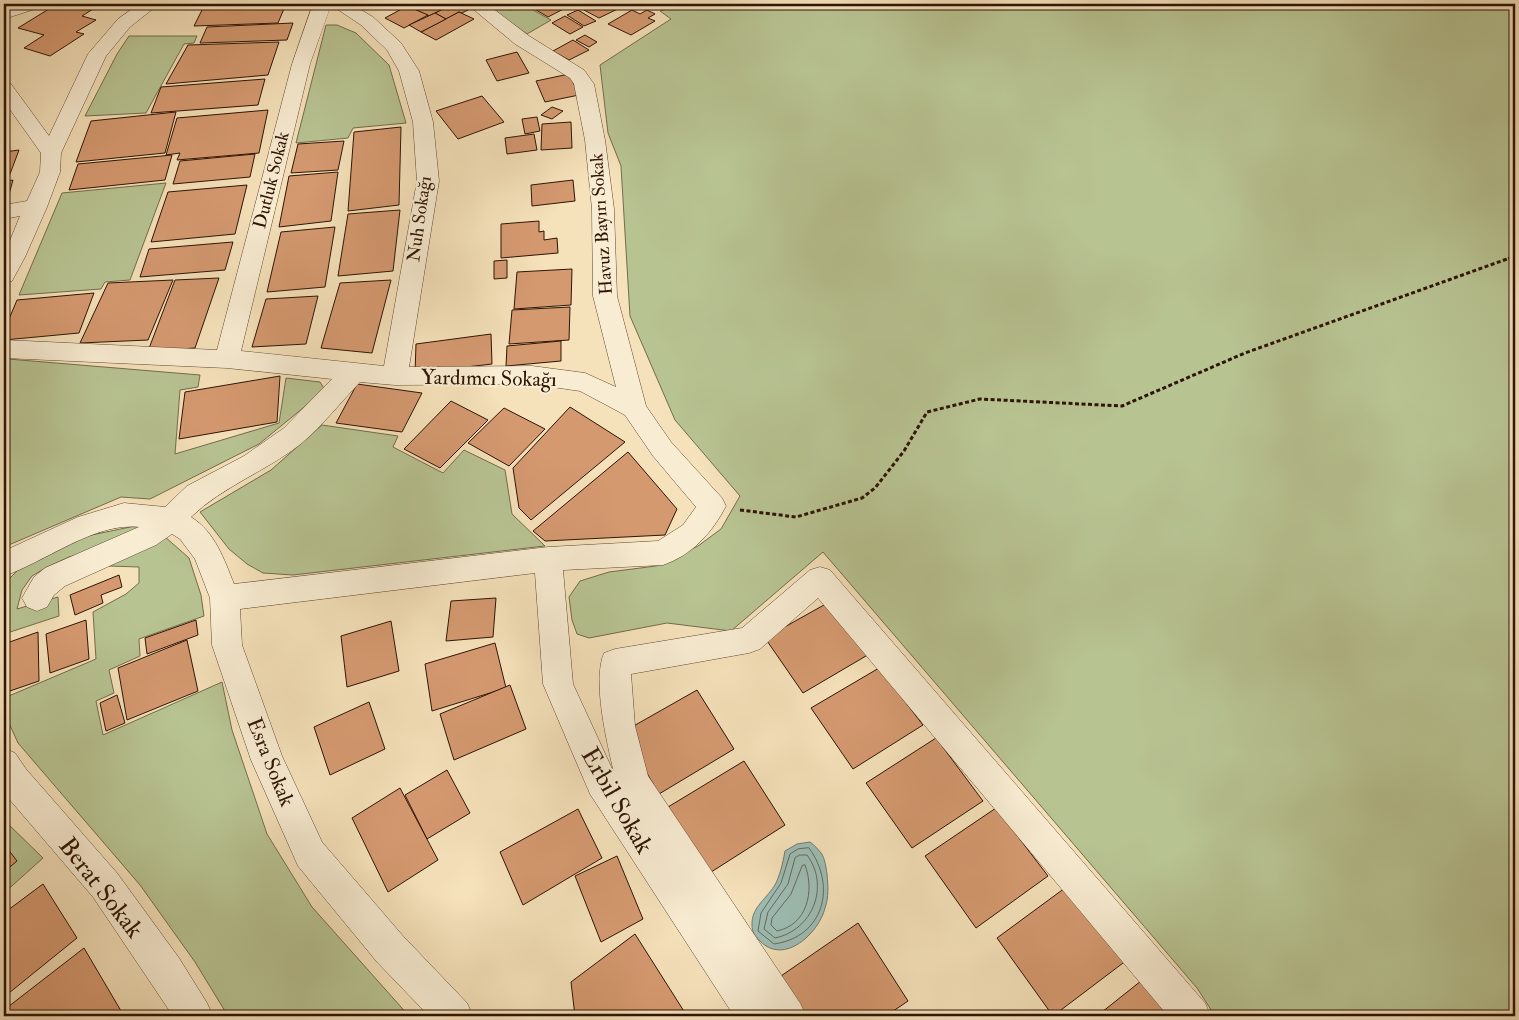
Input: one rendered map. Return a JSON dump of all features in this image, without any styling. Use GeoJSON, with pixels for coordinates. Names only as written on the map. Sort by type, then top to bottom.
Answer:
{"type":"FeatureCollection","features":[{"type":"Feature","properties":{"kind":"street"},"geometry":{"type":"LineString","coordinates":[[4,14],[32,4]]}},
{"type":"Feature","properties":{"kind":"street"},"geometry":{"type":"LineString","coordinates":[[4,275],[50,172],[51,153],[97,54],[124,22],[150,4]]}},
{"type":"Feature","properties":{"kind":"street","name":"Dutluk Sokak"},"geometry":{"type":"LineString","coordinates":[[227,359],[301,64],[322,4]]}},
{"type":"Feature","properties":{"kind":"street","name":"Nuh Sokağı"},"geometry":{"type":"LineString","coordinates":[[339,4],[367,21],[394,47],[409,71],[416,89],[423,122],[428,181],[395,376]]}},
{"type":"Feature","properties":{"kind":"street","name":"Havuz Bayırı Sokak"},"geometry":{"type":"LineString","coordinates":[[476,4],[522,40],[577,74],[584,84],[603,209],[604,296],[634,408]]}},
{"type":"Feature","properties":{"kind":"street"},"geometry":{"type":"LineString","coordinates":[[4,88],[51,153]]}},
{"type":"Feature","properties":{"kind":"street"},"geometry":{"type":"LineString","coordinates":[[4,212],[36,207]]}},
{"type":"Feature","properties":{"kind":"street","name":"Yardımcı Sokağı"},"geometry":{"type":"LineString","coordinates":[[4,349],[227,359],[395,376],[532,375],[585,382],[634,408],[662,449],[712,506]]}},
{"type":"Feature","properties":{"kind":"street"},"geometry":{"type":"LineString","coordinates":[[38,598],[44,586],[55,577],[146,537],[171,519],[197,494],[253,463],[293,435],[354,371]]}},
{"type":"Feature","properties":{"kind":"street"},"geometry":{"type":"LineString","coordinates":[[225,598],[548,559],[663,553],[693,533],[712,506]]}},
{"type":"Feature","properties":{"kind":"street","name":"Esra Sokak"},"geometry":{"type":"LineString","coordinates":[[4,564],[88,525],[124,514],[171,519],[190,531],[207,553],[225,598],[227,645],[266,760],[310,854],[390,949],[454,1016]]}},
{"type":"Feature","properties":{"kind":"street","name":"Erbil Sokak"},"geometry":{"type":"LineString","coordinates":[[548,559],[558,684],[602,783],[621,790],[756,1016]]}},
{"type":"Feature","properties":{"kind":"street"},"geometry":{"type":"LineString","coordinates":[[787,1016],[621,790],[615,663],[749,640],[820,579],[1192,1016]]}},
{"type":"Feature","properties":{"kind":"street","name":"Berat Sokak"},"geometry":{"type":"LineString","coordinates":[[4,764],[14,780],[105,885],[166,971],[194,1016]]}},
{"type":"Feature","properties":{"kind":"path"},"geometry":{"type":"LineString","coordinates":[[712,506],[796,517],[862,498],[875,488],[904,451],[927,412],[980,399],[1122,406],[1245,353],[1515,256]]}},
{"type":"Feature","properties":{"kind":"green space"},"geometry":{"type":"Polygon","coordinates":[[[489,4],[530,4],[526,6],[551,20],[527,34],[500,15],[489,4]]]}},
{"type":"Feature","properties":{"kind":"green space"},"geometry":{"type":"Polygon","coordinates":[[[680,4],[1515,4],[1515,1016],[1215,1016],[1197,988],[823,552],[731,631],[667,623],[589,638],[577,634],[572,620],[569,597],[580,581],[609,572],[656,566],[698,546],[721,529],[740,496],[675,420],[630,316],[621,166],[608,133],[600,65],[671,19],[660,11],[680,4]]]}},
{"type":"Feature","properties":{"kind":"green space"},"geometry":{"type":"Polygon","coordinates":[[[326,25],[337,25],[356,33],[389,65],[406,123],[353,128],[348,138],[296,143],[326,25]]]}},
{"type":"Feature","properties":{"kind":"green space"},"geometry":{"type":"Polygon","coordinates":[[[129,36],[197,36],[194,43],[184,44],[146,113],[85,116],[117,54],[129,36]]]}},
{"type":"Feature","properties":{"kind":"green space"},"geometry":{"type":"Polygon","coordinates":[[[166,183],[130,280],[105,282],[101,289],[19,295],[62,193],[166,183]]]}},
{"type":"Feature","properties":{"kind":"green space"},"geometry":{"type":"Polygon","coordinates":[[[4,360],[200,375],[198,387],[180,390],[175,454],[279,423],[286,378],[320,382],[325,390],[259,444],[150,499],[121,497],[4,547],[4,360]]]}},
{"type":"Feature","properties":{"kind":"green space"},"geometry":{"type":"Polygon","coordinates":[[[322,425],[398,436],[393,447],[443,473],[464,450],[505,470],[512,514],[545,546],[293,575],[263,573],[247,564],[229,549],[200,512],[271,470],[322,425]]]}},
{"type":"Feature","properties":{"kind":"green space"},"geometry":{"type":"Polygon","coordinates":[[[135,526],[151,528],[134,539],[69,557],[32,576],[22,590],[17,609],[58,597],[59,616],[4,634],[4,584],[22,566],[82,537],[135,526]]]}},
{"type":"Feature","properties":{"kind":"green space"},"geometry":{"type":"Polygon","coordinates":[[[164,536],[189,558],[201,595],[204,616],[139,639],[140,656],[109,670],[114,693],[96,701],[103,735],[222,682],[232,730],[267,834],[312,907],[409,1016],[228,1016],[195,962],[140,885],[18,743],[4,712],[4,698],[96,659],[93,612],[126,594],[139,583],[139,567],[109,566],[164,536]]]}},
{"type":"Feature","properties":{"kind":"green space"},"geometry":{"type":"Polygon","coordinates":[[[4,820],[43,858],[4,893],[4,820]]]}},
{"type":"Feature","properties":{"kind":"water"},"geometry":{"type":"Polygon","coordinates":[[[810,842],[822,855],[825,863],[828,887],[825,908],[816,927],[799,943],[790,948],[779,950],[769,948],[753,932],[752,919],[754,913],[776,883],[781,871],[785,851],[797,844],[810,842]]]}},
{"type":"Feature","properties":{"kind":"building"},"geometry":{"type":"Polygon","coordinates":[[[57,4],[101,4],[82,16],[96,20],[76,32],[84,34],[50,56],[24,48],[44,35],[18,28],[57,4]]]}},
{"type":"Feature","properties":{"kind":"building"},"geometry":{"type":"Polygon","coordinates":[[[205,4],[286,4],[278,23],[194,26],[205,4]]]}},
{"type":"Feature","properties":{"kind":"building"},"geometry":{"type":"Polygon","coordinates":[[[385,4],[409,4],[399,10],[385,4]]]}},
{"type":"Feature","properties":{"kind":"building"},"geometry":{"type":"Polygon","coordinates":[[[411,4],[454,4],[429,16],[407,6],[411,4]]]}},
{"type":"Feature","properties":{"kind":"building"},"geometry":{"type":"Polygon","coordinates":[[[454,4],[461,4],[470,9],[446,19],[435,13],[454,4]]]}},
{"type":"Feature","properties":{"kind":"building"},"geometry":{"type":"Polygon","coordinates":[[[503,4],[526,4],[510,10],[503,4]]]}},
{"type":"Feature","properties":{"kind":"building"},"geometry":{"type":"Polygon","coordinates":[[[573,4],[548,17],[528,5],[573,4]]]}},
{"type":"Feature","properties":{"kind":"building"},"geometry":{"type":"Polygon","coordinates":[[[597,4],[626,5],[599,18],[584,10],[597,4]]]}},
{"type":"Feature","properties":{"kind":"building"},"geometry":{"type":"Polygon","coordinates":[[[407,6],[428,15],[404,28],[385,18],[407,6]]]}},
{"type":"Feature","properties":{"kind":"building"},"geometry":{"type":"Polygon","coordinates":[[[578,10],[596,21],[584,26],[567,15],[578,10]]]}},
{"type":"Feature","properties":{"kind":"building"},"geometry":{"type":"Polygon","coordinates":[[[632,10],[640,14],[647,10],[655,14],[648,18],[655,21],[631,35],[608,24],[632,10]]]}},
{"type":"Feature","properties":{"kind":"building"},"geometry":{"type":"Polygon","coordinates":[[[459,12],[474,19],[436,40],[421,32],[459,12]]]}},
{"type":"Feature","properties":{"kind":"building"},"geometry":{"type":"Polygon","coordinates":[[[435,13],[446,19],[421,32],[409,25],[435,13]]]}},
{"type":"Feature","properties":{"kind":"building"},"geometry":{"type":"Polygon","coordinates":[[[565,16],[583,27],[570,34],[552,23],[565,16]]]}},
{"type":"Feature","properties":{"kind":"building"},"geometry":{"type":"Polygon","coordinates":[[[293,23],[287,40],[200,43],[207,27],[293,23]]]}},
{"type":"Feature","properties":{"kind":"building"},"geometry":{"type":"Polygon","coordinates":[[[585,35],[597,42],[589,47],[576,40],[585,35]]]}},
{"type":"Feature","properties":{"kind":"building"},"geometry":{"type":"Polygon","coordinates":[[[573,40],[589,50],[569,60],[553,51],[573,40]]]}},
{"type":"Feature","properties":{"kind":"building"},"geometry":{"type":"Polygon","coordinates":[[[279,42],[268,75],[166,84],[188,45],[279,42]]]}},
{"type":"Feature","properties":{"kind":"building"},"geometry":{"type":"Polygon","coordinates":[[[517,52],[529,73],[497,81],[486,60],[517,52]]]}},
{"type":"Feature","properties":{"kind":"building"},"geometry":{"type":"Polygon","coordinates":[[[569,74],[579,95],[545,102],[536,81],[569,74]]]}},
{"type":"Feature","properties":{"kind":"building"},"geometry":{"type":"Polygon","coordinates":[[[265,79],[258,105],[151,113],[161,87],[265,79]]]}},
{"type":"Feature","properties":{"kind":"building"},"geometry":{"type":"Polygon","coordinates":[[[482,96],[504,122],[458,139],[436,111],[482,96]]]}},
{"type":"Feature","properties":{"kind":"building"},"geometry":{"type":"Polygon","coordinates":[[[552,107],[563,111],[552,119],[541,115],[552,107]]]}},
{"type":"Feature","properties":{"kind":"building"},"geometry":{"type":"Polygon","coordinates":[[[268,110],[259,153],[177,160],[180,153],[166,155],[177,118],[268,110]]]}},
{"type":"Feature","properties":{"kind":"building"},"geometry":{"type":"Polygon","coordinates":[[[176,112],[165,153],[76,162],[91,121],[176,112]]]}},
{"type":"Feature","properties":{"kind":"building"},"geometry":{"type":"Polygon","coordinates":[[[537,117],[540,131],[525,134],[522,119],[537,117]]]}},
{"type":"Feature","properties":{"kind":"building"},"geometry":{"type":"Polygon","coordinates":[[[571,122],[572,148],[541,150],[542,124],[571,122]]]}},
{"type":"Feature","properties":{"kind":"building"},"geometry":{"type":"Polygon","coordinates":[[[401,127],[399,205],[348,211],[354,132],[401,127]]]}},
{"type":"Feature","properties":{"kind":"building"},"geometry":{"type":"Polygon","coordinates":[[[534,134],[537,150],[507,154],[505,138],[534,134]]]}},
{"type":"Feature","properties":{"kind":"building"},"geometry":{"type":"Polygon","coordinates":[[[344,141],[338,170],[291,173],[298,144],[344,141]]]}},
{"type":"Feature","properties":{"kind":"building"},"geometry":{"type":"Polygon","coordinates":[[[19,150],[10,174],[4,175],[4,152],[19,150]]]}},
{"type":"Feature","properties":{"kind":"building"},"geometry":{"type":"Polygon","coordinates":[[[255,154],[250,177],[173,184],[180,161],[255,154]]]}},
{"type":"Feature","properties":{"kind":"building"},"geometry":{"type":"Polygon","coordinates":[[[172,155],[165,180],[69,190],[78,164],[172,155]]]}},
{"type":"Feature","properties":{"kind":"building"},"geometry":{"type":"Polygon","coordinates":[[[338,172],[331,221],[279,227],[289,176],[338,172]]]}},
{"type":"Feature","properties":{"kind":"building"},"geometry":{"type":"Polygon","coordinates":[[[13,180],[6,205],[4,206],[4,182],[13,180]]]}},
{"type":"Feature","properties":{"kind":"building"},"geometry":{"type":"Polygon","coordinates":[[[573,180],[575,201],[532,206],[531,185],[573,180]]]}},
{"type":"Feature","properties":{"kind":"building"},"geometry":{"type":"Polygon","coordinates":[[[247,185],[235,234],[151,242],[168,192],[247,185]]]}},
{"type":"Feature","properties":{"kind":"building"},"geometry":{"type":"Polygon","coordinates":[[[400,210],[393,271],[338,276],[348,214],[400,210]]]}},
{"type":"Feature","properties":{"kind":"building"},"geometry":{"type":"Polygon","coordinates":[[[539,221],[539,232],[544,231],[544,240],[557,238],[558,253],[501,258],[501,224],[539,221]]]}},
{"type":"Feature","properties":{"kind":"building"},"geometry":{"type":"Polygon","coordinates":[[[335,227],[325,287],[267,292],[281,232],[335,227]]]}},
{"type":"Feature","properties":{"kind":"building"},"geometry":{"type":"Polygon","coordinates":[[[233,242],[225,270],[140,277],[149,249],[233,242]]]}},
{"type":"Feature","properties":{"kind":"building"},"geometry":{"type":"Polygon","coordinates":[[[507,260],[507,278],[494,279],[494,261],[507,260]]]}},
{"type":"Feature","properties":{"kind":"building"},"geometry":{"type":"Polygon","coordinates":[[[572,269],[571,305],[514,309],[517,272],[572,269]]]}},
{"type":"Feature","properties":{"kind":"building"},"geometry":{"type":"Polygon","coordinates":[[[219,278],[195,348],[148,351],[175,280],[219,278]]]}},
{"type":"Feature","properties":{"kind":"building"},"geometry":{"type":"Polygon","coordinates":[[[173,280],[148,340],[80,343],[108,283],[173,280]]]}},
{"type":"Feature","properties":{"kind":"building"},"geometry":{"type":"Polygon","coordinates":[[[391,280],[372,353],[321,348],[340,283],[391,280]]]}},
{"type":"Feature","properties":{"kind":"building"},"geometry":{"type":"Polygon","coordinates":[[[94,293],[79,333],[4,340],[4,331],[17,300],[94,293]]]}},
{"type":"Feature","properties":{"kind":"building"},"geometry":{"type":"Polygon","coordinates":[[[318,296],[306,344],[252,347],[266,299],[318,296]]]}},
{"type":"Feature","properties":{"kind":"building"},"geometry":{"type":"Polygon","coordinates":[[[570,307],[569,340],[509,344],[512,310],[570,307]]]}},
{"type":"Feature","properties":{"kind":"building"},"geometry":{"type":"Polygon","coordinates":[[[491,334],[492,364],[415,373],[416,344],[491,334]]]}},
{"type":"Feature","properties":{"kind":"building"},"geometry":{"type":"Polygon","coordinates":[[[561,341],[561,361],[506,366],[507,346],[561,341]]]}},
{"type":"Feature","properties":{"kind":"building"},"geometry":{"type":"Polygon","coordinates":[[[280,376],[277,422],[179,439],[185,392],[280,376]]]}},
{"type":"Feature","properties":{"kind":"building"},"geometry":{"type":"Polygon","coordinates":[[[357,384],[422,393],[402,432],[336,423],[357,384]]]}},
{"type":"Feature","properties":{"kind":"building"},"geometry":{"type":"Polygon","coordinates":[[[451,401],[488,420],[440,468],[404,449],[451,401]]]}},
{"type":"Feature","properties":{"kind":"building"},"geometry":{"type":"Polygon","coordinates":[[[570,407],[625,442],[531,520],[519,508],[513,468],[570,407]]]}},
{"type":"Feature","properties":{"kind":"building"},"geometry":{"type":"Polygon","coordinates":[[[504,408],[545,429],[509,466],[468,443],[504,408]]]}},
{"type":"Feature","properties":{"kind":"building"},"geometry":{"type":"Polygon","coordinates":[[[628,452],[677,509],[665,535],[545,541],[533,531],[628,452]]]}},
{"type":"Feature","properties":{"kind":"building"},"geometry":{"type":"Polygon","coordinates":[[[119,575],[122,587],[101,595],[103,603],[75,615],[70,595],[119,575]]]}},
{"type":"Feature","properties":{"kind":"building"},"geometry":{"type":"Polygon","coordinates":[[[496,598],[493,637],[446,641],[451,601],[496,598]]]}},
{"type":"Feature","properties":{"kind":"building"},"geometry":{"type":"Polygon","coordinates":[[[831,601],[871,653],[803,693],[765,638],[831,601]]]}},
{"type":"Feature","properties":{"kind":"building"},"geometry":{"type":"Polygon","coordinates":[[[86,620],[89,659],[50,673],[46,634],[86,620]]]}},
{"type":"Feature","properties":{"kind":"building"},"geometry":{"type":"Polygon","coordinates":[[[196,620],[198,635],[147,654],[145,638],[196,620]]]}},
{"type":"Feature","properties":{"kind":"building"},"geometry":{"type":"Polygon","coordinates":[[[391,621],[399,671],[347,687],[341,636],[391,621]]]}},
{"type":"Feature","properties":{"kind":"building"},"geometry":{"type":"Polygon","coordinates":[[[38,632],[39,681],[4,693],[4,644],[38,632]]]}},
{"type":"Feature","properties":{"kind":"building"},"geometry":{"type":"Polygon","coordinates":[[[187,640],[198,691],[127,720],[118,668],[187,640]]]}},
{"type":"Feature","properties":{"kind":"building"},"geometry":{"type":"Polygon","coordinates":[[[495,643],[506,688],[432,711],[425,664],[495,643]]]}},
{"type":"Feature","properties":{"kind":"building"},"geometry":{"type":"Polygon","coordinates":[[[879,668],[923,725],[853,769],[811,708],[879,668]]]}},
{"type":"Feature","properties":{"kind":"building"},"geometry":{"type":"Polygon","coordinates":[[[510,685],[526,729],[454,760],[440,714],[510,685]]]}},
{"type":"Feature","properties":{"kind":"building"},"geometry":{"type":"Polygon","coordinates":[[[697,690],[734,749],[659,794],[623,732],[697,690]]]}},
{"type":"Feature","properties":{"kind":"building"},"geometry":{"type":"Polygon","coordinates":[[[117,695],[125,723],[106,731],[100,703],[117,695]]]}},
{"type":"Feature","properties":{"kind":"building"},"geometry":{"type":"Polygon","coordinates":[[[369,702],[385,749],[330,775],[314,727],[369,702]]]}},
{"type":"Feature","properties":{"kind":"building"},"geometry":{"type":"Polygon","coordinates":[[[936,738],[983,801],[912,848],[866,783],[936,738]]]}},
{"type":"Feature","properties":{"kind":"building"},"geometry":{"type":"Polygon","coordinates":[[[744,761],[785,825],[708,874],[668,807],[744,761]]]}},
{"type":"Feature","properties":{"kind":"building"},"geometry":{"type":"Polygon","coordinates":[[[447,770],[470,813],[427,839],[405,795],[447,770]]]}},
{"type":"Feature","properties":{"kind":"building"},"geometry":{"type":"Polygon","coordinates":[[[400,788],[438,860],[388,892],[352,818],[400,788]]]}},
{"type":"Feature","properties":{"kind":"building"},"geometry":{"type":"Polygon","coordinates":[[[996,808],[1048,876],[976,928],[925,856],[996,808]]]}},
{"type":"Feature","properties":{"kind":"building"},"geometry":{"type":"Polygon","coordinates":[[[578,809],[602,858],[523,905],[500,852],[578,809]]]}},
{"type":"Feature","properties":{"kind":"building"},"geometry":{"type":"Polygon","coordinates":[[[4,844],[17,861],[4,872],[4,844]]]}},
{"type":"Feature","properties":{"kind":"building"},"geometry":{"type":"Polygon","coordinates":[[[617,856],[643,919],[601,942],[575,876],[617,856]]]}},
{"type":"Feature","properties":{"kind":"building"},"geometry":{"type":"Polygon","coordinates":[[[43,884],[77,938],[4,997],[4,913],[43,884]]]}},
{"type":"Feature","properties":{"kind":"building"},"geometry":{"type":"Polygon","coordinates":[[[1069,885],[1127,960],[1053,1016],[997,938],[1069,885]]]}},
{"type":"Feature","properties":{"kind":"building"},"geometry":{"type":"Polygon","coordinates":[[[858,923],[908,1001],[886,1016],[800,1016],[778,978],[858,923]]]}},
{"type":"Feature","properties":{"kind":"building"},"geometry":{"type":"Polygon","coordinates":[[[635,934],[687,1016],[575,1016],[571,982],[635,934]]]}},
{"type":"Feature","properties":{"kind":"building"},"geometry":{"type":"Polygon","coordinates":[[[84,948],[124,1016],[4,1016],[4,1010],[84,948]]]}},
{"type":"Feature","properties":{"kind":"building"},"geometry":{"type":"Polygon","coordinates":[[[1151,973],[1185,1016],[1097,1016],[1151,973]]]}}]}
